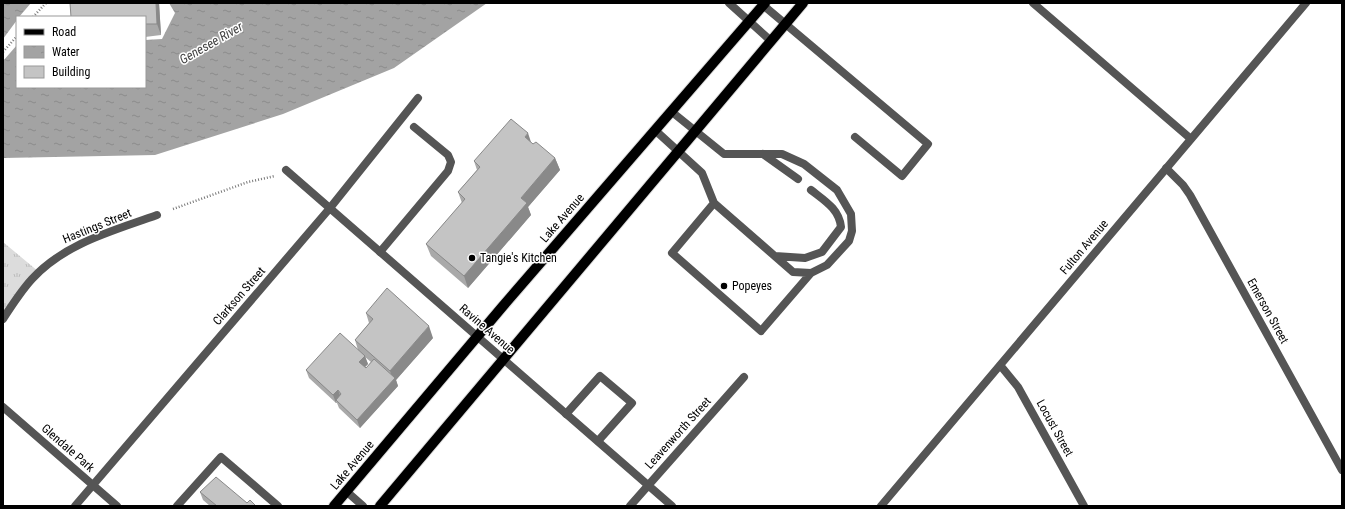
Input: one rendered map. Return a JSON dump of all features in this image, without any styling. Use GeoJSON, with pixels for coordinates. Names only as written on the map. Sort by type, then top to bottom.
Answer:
{"type":"FeatureCollection","features":[{"type":"Feature","properties":{"kind":"main road","name":"Lake Avenue"},"geometry":{"type":"LineString","coordinates":[[334,506],[477,336],[656,131],[764,4]]}},
{"type":"Feature","properties":{"kind":"main road"},"geometry":{"type":"LineString","coordinates":[[380,506],[785,25],[798,5]]}},
{"type":"Feature","properties":{"kind":"street"},"geometry":{"type":"LineString","coordinates":[[729,3],[771,41]]}},
{"type":"Feature","properties":{"kind":"street"},"geometry":{"type":"LineString","coordinates":[[1033,3],[1191,139]]}},
{"type":"Feature","properties":{"kind":"street","name":"Fulton Avenue"},"geometry":{"type":"LineString","coordinates":[[881,506],[1306,3]]}},
{"type":"Feature","properties":{"kind":"street"},"geometry":{"type":"LineString","coordinates":[[764,4],[785,25],[928,144],[902,176],[855,137]]}},
{"type":"Feature","properties":{"kind":"street","name":"Clarkson Street"},"geometry":{"type":"LineString","coordinates":[[76,506],[330,208],[418,98]]}},
{"type":"Feature","properties":{"kind":"street"},"geometry":{"type":"LineString","coordinates":[[672,112],[724,154],[782,154],[804,164],[837,190],[851,214],[852,231],[849,241],[827,265],[811,273],[761,331],[672,253],[714,203]]}},
{"type":"Feature","properties":{"kind":"street"},"geometry":{"type":"LineString","coordinates":[[380,252],[448,171],[451,162],[448,155],[414,127]]}},
{"type":"Feature","properties":{"kind":"street"},"geometry":{"type":"LineString","coordinates":[[656,131],[702,172],[714,203],[793,272],[811,273]]}},
{"type":"Feature","properties":{"kind":"street"},"geometry":{"type":"LineString","coordinates":[[762,153],[798,179]]}},
{"type":"Feature","properties":{"kind":"street","name":"Emerson Street"},"geometry":{"type":"LineString","coordinates":[[1166,168],[1183,185],[1190,195],[1339,457],[1342,470]]}},
{"type":"Feature","properties":{"kind":"street","name":"Ravine Avenue"},"geometry":{"type":"LineString","coordinates":[[286,170],[672,506]]}},
{"type":"Feature","properties":{"kind":"street"},"geometry":{"type":"LineString","coordinates":[[775,256],[805,258],[822,252],[841,227],[840,216],[811,190]]}},
{"type":"Feature","properties":{"kind":"street","name":"Hastings Street"},"geometry":{"type":"LineString","coordinates":[[3,319],[32,279],[62,253],[88,240],[157,215]]}},
{"type":"Feature","properties":{"kind":"street","name":"Locust Street"},"geometry":{"type":"LineString","coordinates":[[1000,365],[1018,387],[1084,506]]}},
{"type":"Feature","properties":{"kind":"street"},"geometry":{"type":"LineString","coordinates":[[566,414],[600,376],[632,403],[598,441]]}},
{"type":"Feature","properties":{"kind":"street","name":"Leavenworth Street"},"geometry":{"type":"LineString","coordinates":[[630,506],[744,377]]}},
{"type":"Feature","properties":{"kind":"street","name":"Glendale Park"},"geometry":{"type":"LineString","coordinates":[[3,407],[117,506]]}},
{"type":"Feature","properties":{"kind":"street"},"geometry":{"type":"LineString","coordinates":[[177,506],[221,457],[278,506]]}},
{"type":"Feature","properties":{"kind":"street"},"geometry":{"type":"LineString","coordinates":[[346,491],[363,506]]}},
{"type":"Feature","properties":{"kind":"path"},"geometry":{"type":"LineString","coordinates":[[34,16],[46,3]]}},
{"type":"Feature","properties":{"kind":"path"},"geometry":{"type":"LineString","coordinates":[[3,52],[16,37]]}},
{"type":"Feature","properties":{"kind":"path"},"geometry":{"type":"LineString","coordinates":[[173,209],[248,182],[273,177],[286,170]]}},
{"type":"Feature","properties":{"kind":"green space"},"geometry":{"type":"Polygon","coordinates":[[[3,242],[39,272],[3,319],[3,242]]]}},
{"type":"Feature","properties":{"kind":"water"},"geometry":{"type":"Polygon","coordinates":[[[3,3],[31,3],[20,16],[16,16],[16,21],[3,39],[3,3]]]}},
{"type":"Feature","properties":{"kind":"water","name":"Genesee River"},"geometry":{"type":"Polygon","coordinates":[[[169,3],[487,3],[394,68],[283,114],[155,155],[3,158],[3,61],[16,46],[16,88],[146,88],[146,40],[162,39],[175,13],[169,3]]]}},
{"type":"Feature","properties":{"kind":"building"},"geometry":{"type":"Polygon","coordinates":[[[70,3],[156,3],[157,24],[146,24],[146,16],[71,16],[70,3]]]}},
{"type":"Feature","properties":{"kind":"building"},"geometry":{"type":"Polygon","coordinates":[[[511,119],[528,133],[525,137],[533,144],[536,142],[555,158],[521,198],[527,203],[464,276],[426,244],[465,199],[458,192],[480,167],[474,161],[511,119]]]}},
{"type":"Feature","properties":{"kind":"building"},"geometry":{"type":"Polygon","coordinates":[[[387,288],[429,326],[390,371],[355,340],[373,319],[366,313],[387,288]]]}},
{"type":"Feature","properties":{"kind":"building"},"geometry":{"type":"Polygon","coordinates":[[[340,333],[365,356],[359,362],[366,368],[374,359],[395,378],[357,420],[336,400],[341,394],[338,390],[333,395],[306,370],[340,333]]]}},
{"type":"Feature","properties":{"kind":"building"},"geometry":{"type":"Polygon","coordinates":[[[216,477],[247,503],[250,500],[256,506],[217,506],[200,492],[216,477]]]}},
{"type":"Feature","properties":{"kind":"place","name":"Tangie's Kitchen"},"geometry":{"type":"Point","coordinates":[472,258]}},
{"type":"Feature","properties":{"kind":"place","name":"Popeyes"},"geometry":{"type":"Point","coordinates":[724,286]}}]}
